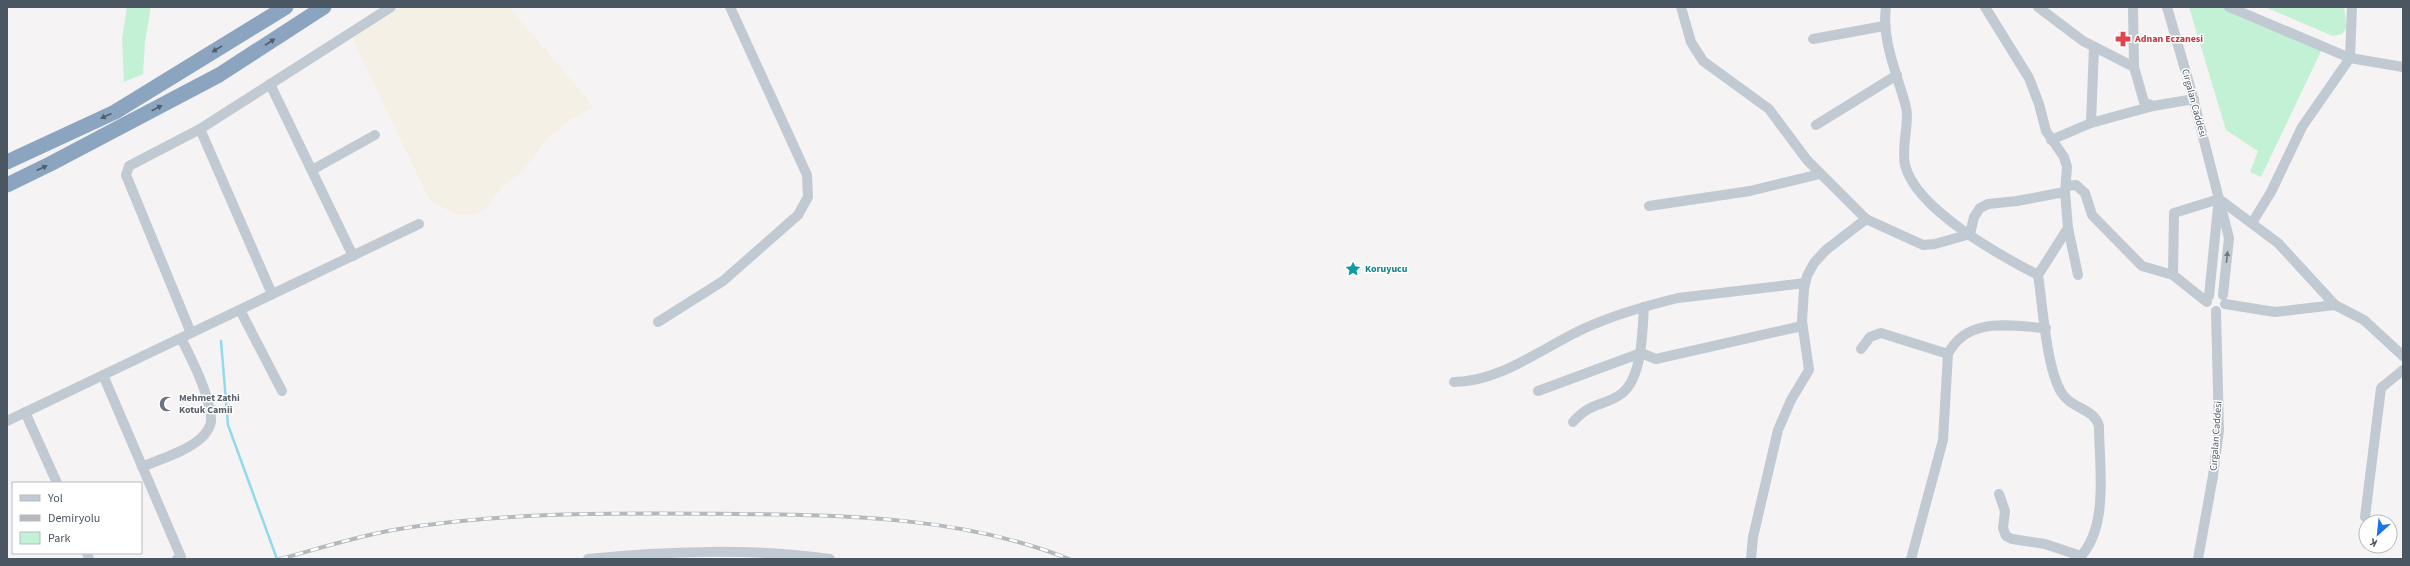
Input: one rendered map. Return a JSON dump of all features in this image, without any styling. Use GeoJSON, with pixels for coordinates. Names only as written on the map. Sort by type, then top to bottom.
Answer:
{"type":"FeatureCollection","features":[{"type":"Feature","properties":{"kind":"highway"},"geometry":{"type":"LineString","coordinates":[[7,162],[115,112],[286,7]]}},
{"type":"Feature","properties":{"kind":"highway"},"geometry":{"type":"LineString","coordinates":[[7,185],[219,75],[324,7]]}},
{"type":"Feature","properties":{"kind":"street"},"geometry":{"type":"LineString","coordinates":[[191,333],[126,175],[129,166],[200,130],[391,7]]}},
{"type":"Feature","properties":{"kind":"street"},"geometry":{"type":"LineString","coordinates":[[658,322],[723,281],[798,215],[808,197],[807,175],[730,7]]}},
{"type":"Feature","properties":{"kind":"street"},"geometry":{"type":"LineString","coordinates":[[1681,7],[1691,42],[1703,61],[1721,76],[1750,94],[1769,110],[1820,174],[1866,220],[1923,245],[1935,244],[1970,234]]}},
{"type":"Feature","properties":{"kind":"street"},"geometry":{"type":"LineString","coordinates":[[1886,7],[1884,26],[1907,110],[1904,150],[1907,172],[1934,209],[2009,260],[2038,275]]}},
{"type":"Feature","properties":{"kind":"street"},"geometry":{"type":"LineString","coordinates":[[1984,7],[2029,78],[2039,104],[2046,131],[2066,162],[2065,189],[2068,228],[2078,275]]}},
{"type":"Feature","properties":{"kind":"street"},"geometry":{"type":"LineString","coordinates":[[2038,7],[2083,41],[2134,67]]}},
{"type":"Feature","properties":{"kind":"street"},"geometry":{"type":"LineString","coordinates":[[2133,7],[2134,67],[2142,98],[2147,104],[2153,106]]}},
{"type":"Feature","properties":{"kind":"street","name":"Cırgalan Caddesi"},"geometry":{"type":"LineString","coordinates":[[2167,7],[2194,99],[2229,238],[2224,300]]}},
{"type":"Feature","properties":{"kind":"street"},"geometry":{"type":"LineString","coordinates":[[2229,7],[2350,58],[2403,67]]}},
{"type":"Feature","properties":{"kind":"street"},"geometry":{"type":"LineString","coordinates":[[2252,223],[2271,192],[2302,127],[2350,58],[2352,7]]}},
{"type":"Feature","properties":{"kind":"street"},"geometry":{"type":"LineString","coordinates":[[1813,39],[1884,26]]}},
{"type":"Feature","properties":{"kind":"street"},"geometry":{"type":"LineString","coordinates":[[2091,123],[2094,47]]}},
{"type":"Feature","properties":{"kind":"street"},"geometry":{"type":"LineString","coordinates":[[1816,125],[1898,75]]}},
{"type":"Feature","properties":{"kind":"street"},"geometry":{"type":"LineString","coordinates":[[270,84],[353,256]]}},
{"type":"Feature","properties":{"kind":"street"},"geometry":{"type":"LineString","coordinates":[[2051,140],[2091,123],[2153,106],[2194,99]]}},
{"type":"Feature","properties":{"kind":"street"},"geometry":{"type":"LineString","coordinates":[[200,130],[272,294]]}},
{"type":"Feature","properties":{"kind":"street"},"geometry":{"type":"LineString","coordinates":[[312,170],[375,135]]}},
{"type":"Feature","properties":{"kind":"street"},"geometry":{"type":"LineString","coordinates":[[1649,206],[1750,191],[1820,174]]}},
{"type":"Feature","properties":{"kind":"street"},"geometry":{"type":"LineString","coordinates":[[1970,234],[1974,217],[1980,208],[1988,204],[2017,202],[2076,185],[2084,190],[2092,215],[2142,266],[2173,275],[2208,299],[2210,308],[2216,311],[2224,300]]}},
{"type":"Feature","properties":{"kind":"street"},"geometry":{"type":"LineString","coordinates":[[2173,275],[2174,213],[2219,199],[2278,243],[2335,305],[2364,320],[2403,356]]}},
{"type":"Feature","properties":{"kind":"street","name":"Cırgalan Caddesi"},"geometry":{"type":"LineString","coordinates":[[2208,299],[2219,199]]}},
{"type":"Feature","properties":{"kind":"street"},"geometry":{"type":"LineString","coordinates":[[1751,559],[1753,537],[1778,430],[1791,400],[1808,370],[1802,326],[1805,283],[1810,269],[1819,257],[1866,220]]}},
{"type":"Feature","properties":{"kind":"street"},"geometry":{"type":"LineString","coordinates":[[7,420],[419,224]]}},
{"type":"Feature","properties":{"kind":"street"},"geometry":{"type":"LineString","coordinates":[[1999,494],[2005,511],[2002,528],[2006,536],[2012,539],[2045,544],[2080,558],[2094,535],[2099,517],[2099,426],[2093,416],[2074,405],[2061,392],[2051,360],[2038,275],[2068,228]]}},
{"type":"Feature","properties":{"kind":"street"},"geometry":{"type":"LineString","coordinates":[[1454,382],[1475,380],[1495,374],[1582,329],[1644,307],[1678,298],[1805,283]]}},
{"type":"Feature","properties":{"kind":"street"},"geometry":{"type":"LineString","coordinates":[[2208,299],[2217,292],[2224,300],[2275,312],[2335,305]]}},
{"type":"Feature","properties":{"kind":"street"},"geometry":{"type":"LineString","coordinates":[[1573,422],[1588,408],[1615,398],[1626,390],[1641,353],[1644,307]]}},
{"type":"Feature","properties":{"kind":"street"},"geometry":{"type":"LineString","coordinates":[[240,310],[282,391]]}},
{"type":"Feature","properties":{"kind":"street","name":"Cırgalan Caddesi"},"geometry":{"type":"LineString","coordinates":[[2198,559],[2215,461],[2218,430],[2216,311]]}},
{"type":"Feature","properties":{"kind":"street"},"geometry":{"type":"LineString","coordinates":[[1538,391],[1641,353],[1656,359],[1802,326]]}},
{"type":"Feature","properties":{"kind":"street"},"geometry":{"type":"LineString","coordinates":[[1911,559],[1943,440],[1948,354],[1959,337],[1977,327],[1991,326],[2046,328]]}},
{"type":"Feature","properties":{"kind":"street"},"geometry":{"type":"LineString","coordinates":[[1861,349],[1870,337],[1881,333],[1948,354]]}},
{"type":"Feature","properties":{"kind":"street"},"geometry":{"type":"LineString","coordinates":[[142,467],[197,442],[206,433],[212,419],[192,358],[181,338]]}},
{"type":"Feature","properties":{"kind":"street"},"geometry":{"type":"LineString","coordinates":[[2365,514],[2381,388],[2403,370]]}},
{"type":"Feature","properties":{"kind":"street"},"geometry":{"type":"LineString","coordinates":[[103,375],[181,557],[177,559]]}},
{"type":"Feature","properties":{"kind":"street"},"geometry":{"type":"LineString","coordinates":[[25,412],[57,482]]}},
{"type":"Feature","properties":{"kind":"street"},"geometry":{"type":"LineString","coordinates":[[588,559],[657,554],[749,554],[830,559]]}},
{"type":"Feature","properties":{"kind":"green space"},"geometry":{"type":"Polygon","coordinates":[[[127,7],[151,7],[145,41],[143,74],[124,82],[122,39],[127,7]]]}},
{"type":"Feature","properties":{"kind":"green space"},"geometry":{"type":"Polygon","coordinates":[[[2189,7],[2230,7],[2323,47],[2261,177],[2250,172],[2258,151],[2226,130],[2189,7]]]}},
{"type":"Feature","properties":{"kind":"green space"},"geometry":{"type":"Polygon","coordinates":[[[2265,7],[2344,7],[2347,27],[2342,34],[2333,36],[2265,7]]]}},
{"type":"Feature","properties":{"kind":"sand"},"geometry":{"type":"Polygon","coordinates":[[[401,7],[509,7],[594,107],[570,120],[549,137],[522,172],[504,185],[485,209],[472,215],[458,215],[430,201],[352,37],[401,7]]]}},
{"type":"Feature","properties":{"kind":"sand"},"geometry":{"type":"Polygon","coordinates":[[[663,557],[799,559],[614,559],[663,557]]]}},
{"type":"Feature","properties":{"kind":"waterway"},"geometry":{"type":"LineString","coordinates":[[221,341],[228,425],[277,559]]}},
{"type":"Feature","properties":{"kind":"railway"},"geometry":{"type":"LineString","coordinates":[[280,559],[379,533],[436,524],[521,516],[651,513],[779,514],[905,521],[988,534],[1029,545],[1069,559]]}},
{"type":"Feature","properties":{"kind":"place","name":"Adnan Eczanesi"},"geometry":{"type":"Point","coordinates":[2123,39]}},
{"type":"Feature","properties":{"kind":"place","name":"Koruyucu"},"geometry":{"type":"Point","coordinates":[1353,269]}},
{"type":"Feature","properties":{"kind":"place","name":"Mehmet Zathi Kotuk Camii"},"geometry":{"type":"Point","coordinates":[167,404]}}]}
